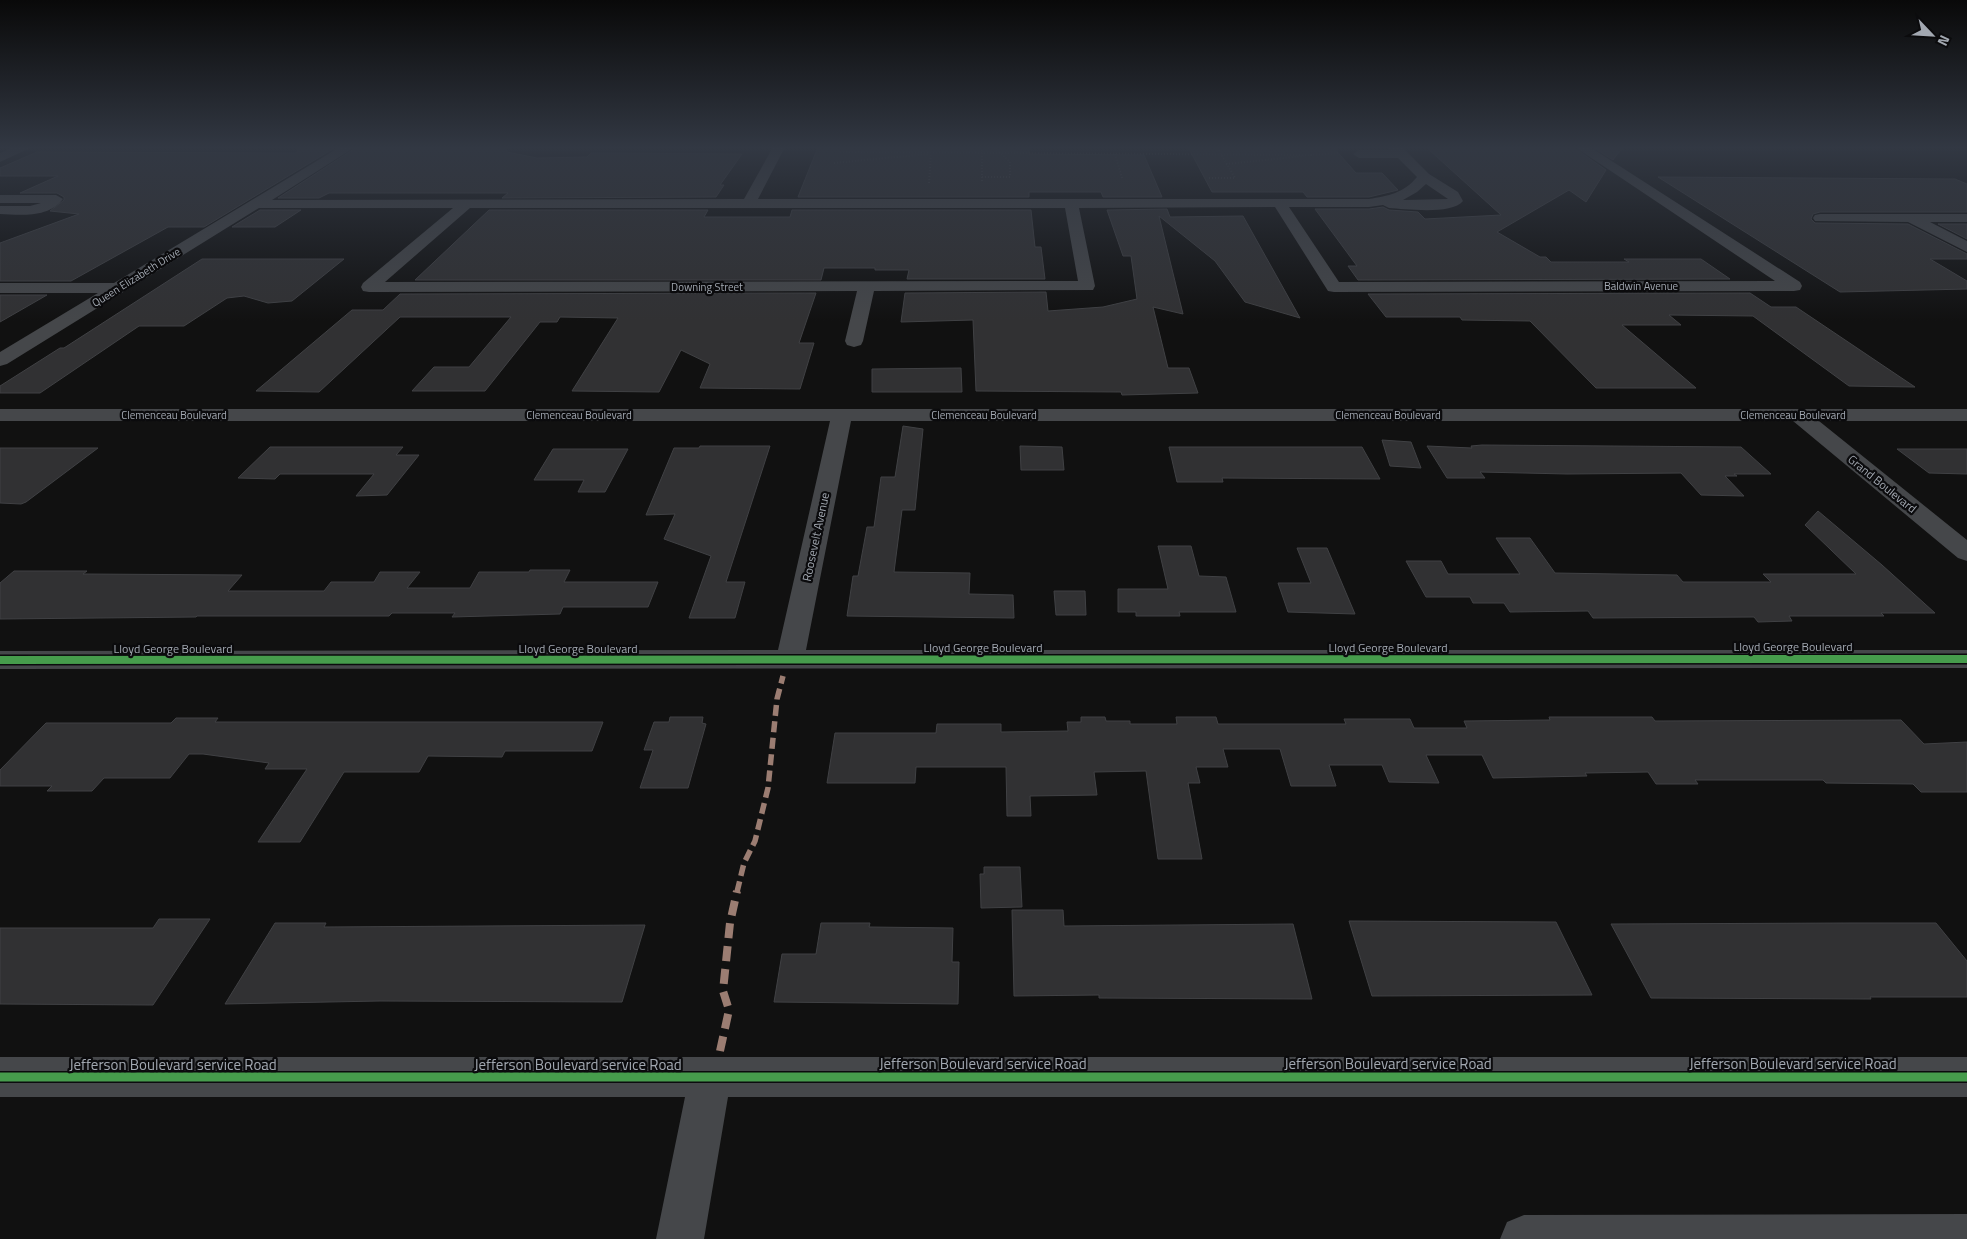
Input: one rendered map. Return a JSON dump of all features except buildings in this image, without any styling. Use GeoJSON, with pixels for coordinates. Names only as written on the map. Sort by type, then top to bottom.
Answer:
{"type":"FeatureCollection","features":[{"type":"Feature","properties":{"kind":"street"},"geometry":{"type":"LineString","coordinates":[[0,210],[33,209],[49,205]]}},
{"type":"Feature","properties":{"kind":"street","name":"Queen Elizabeth Drive"},"geometry":{"type":"LineString","coordinates":[[0,360],[253,205]]}},
{"type":"Feature","properties":{"kind":"street","name":"Downing Street"},"geometry":{"type":"LineString","coordinates":[[465,205],[369,287],[1087,286],[1071,205]]}},
{"type":"Feature","properties":{"kind":"street","name":"Baldwin Avenue"},"geometry":{"type":"LineString","coordinates":[[1280,205],[1334,287],[1794,286],[1669,205]]}},
{"type":"Feature","properties":{"kind":"street"},"geometry":{"type":"LineString","coordinates":[[1403,205],[1447,205]]}},
{"type":"Feature","properties":{"kind":"street"},"geometry":{"type":"LineString","coordinates":[[1820,218],[1967,218]]}},
{"type":"Feature","properties":{"kind":"street"},"geometry":{"type":"LineString","coordinates":[[1910,218],[1967,246]]}},
{"type":"Feature","properties":{"kind":"street"},"geometry":{"type":"LineString","coordinates":[[854,341],[866,287]]}},
{"type":"Feature","properties":{"kind":"street"},"geometry":{"type":"LineString","coordinates":[[0,288],[117,288]]}},
{"type":"Feature","properties":{"kind":"street","name":"Clemenceau Boulevard"},"geometry":{"type":"LineString","coordinates":[[0,415],[1967,415]]}},
{"type":"Feature","properties":{"kind":"street","name":"Roosevelt Avenue"},"geometry":{"type":"LineString","coordinates":[[790,660],[842,415]]}},
{"type":"Feature","properties":{"kind":"street","name":"Grand Boulevard"},"geometry":{"type":"LineString","coordinates":[[1798,415],[1967,554]]}},
{"type":"Feature","properties":{"kind":"street","name":"Lloyd George Boulevard"},"geometry":{"type":"LineString","coordinates":[[0,660],[1967,658]]}},
{"type":"Feature","properties":{"kind":"street","name":"Jefferson Boulevard service Road"},"geometry":{"type":"LineString","coordinates":[[0,1077],[1967,1077]]}},
{"type":"Feature","properties":{"kind":"street"},"geometry":{"type":"LineString","coordinates":[[680,1239],[710,1077]]}},
{"type":"Feature","properties":{"kind":"street"},"geometry":{"type":"LineString","coordinates":[[1524,1239],[1967,1238]]}},
{"type":"Feature","properties":{"kind":"marked path"},"geometry":{"type":"LineString","coordinates":[[720,1051],[729,1010],[723,991],[730,923],[744,863],[755,841],[768,788],[777,699],[783,676]]}},
{"type":"Feature","properties":{"kind":"cycle path"},"geometry":{"type":"LineString","coordinates":[[0,660],[1967,659]]}},
{"type":"Feature","properties":{"kind":"cycle path"},"geometry":{"type":"LineString","coordinates":[[0,1077],[1967,1077]]}}]}
